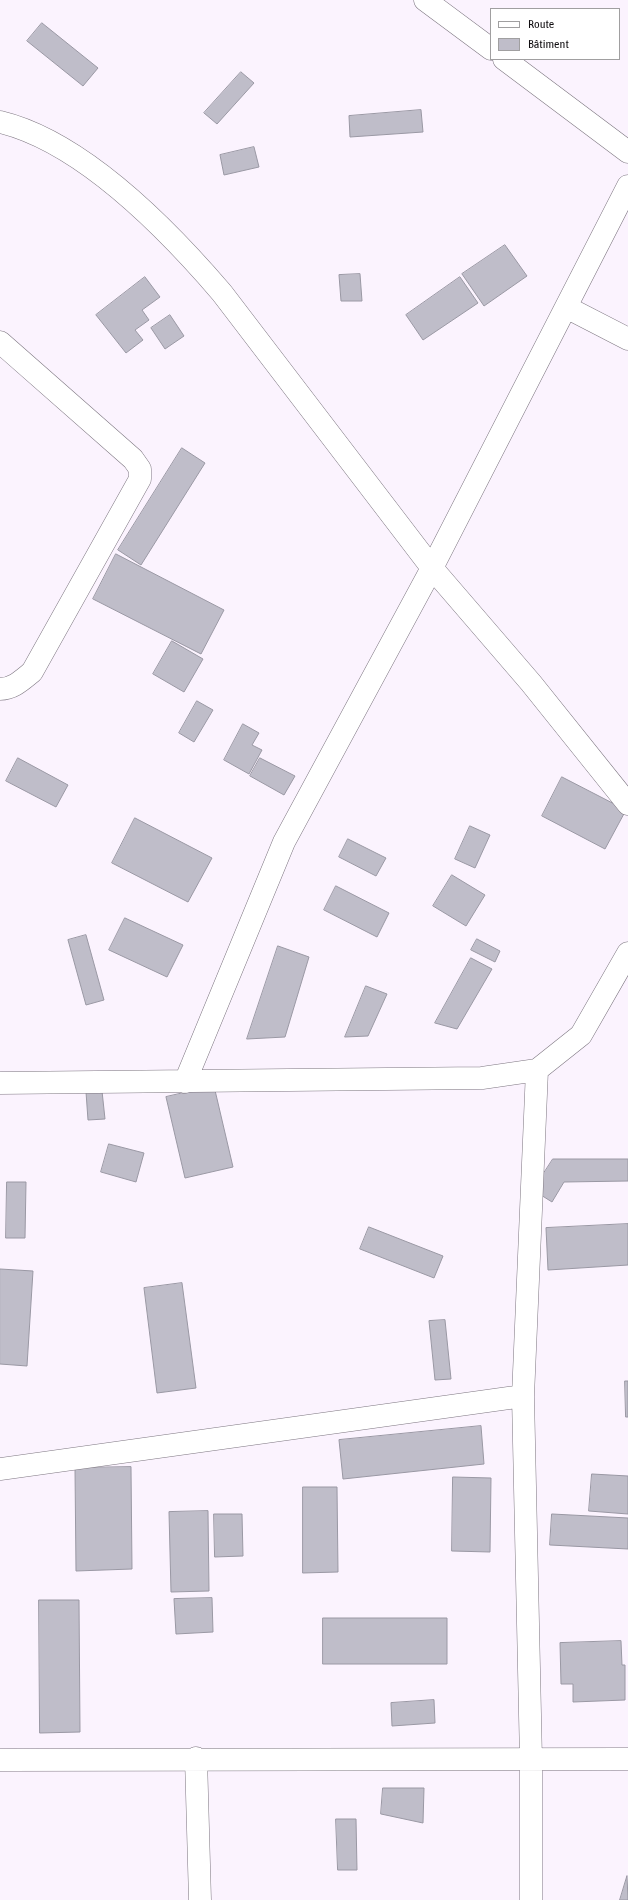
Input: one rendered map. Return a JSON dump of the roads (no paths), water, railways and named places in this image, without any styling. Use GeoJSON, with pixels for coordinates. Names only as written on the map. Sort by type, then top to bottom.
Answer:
{"type":"FeatureCollection","features":[{"type":"Feature","properties":{"kind":"street"},"geometry":{"type":"LineString","coordinates":[[426,0],[490,48]]}},
{"type":"Feature","properties":{"kind":"street"},"geometry":{"type":"LineString","coordinates":[[505,60],[628,152]]}},
{"type":"Feature","properties":{"kind":"street"},"geometry":{"type":"LineString","coordinates":[[0,122],[38,136],[75,155],[130,200],[186,251],[222,293],[432,568],[536,689],[628,804]]}},
{"type":"Feature","properties":{"kind":"street"},"geometry":{"type":"LineString","coordinates":[[186,1082],[284,842],[432,568],[628,186]]}},
{"type":"Feature","properties":{"kind":"street"},"geometry":{"type":"LineString","coordinates":[[566,307],[628,339]]}},
{"type":"Feature","properties":{"kind":"street"},"geometry":{"type":"LineString","coordinates":[[0,342],[133,459],[140,469],[140,479],[32,672],[19,683],[7,689],[0,689]]}},
{"type":"Feature","properties":{"kind":"street"},"geometry":{"type":"LineString","coordinates":[[0,1083],[482,1078],[537,1070],[581,1035],[628,953]]}},
{"type":"Feature","properties":{"kind":"street"},"geometry":{"type":"LineString","coordinates":[[531,1900],[531,1760],[523,1396],[537,1070]]}},
{"type":"Feature","properties":{"kind":"street"},"geometry":{"type":"LineString","coordinates":[[0,1469],[523,1396]]}},
{"type":"Feature","properties":{"kind":"street"},"geometry":{"type":"LineString","coordinates":[[196,1758],[200,1900]]}},
{"type":"Feature","properties":{"kind":"street"},"geometry":{"type":"LineString","coordinates":[[0,1760],[196,1758],[531,1760],[628,1759]]}}]}
